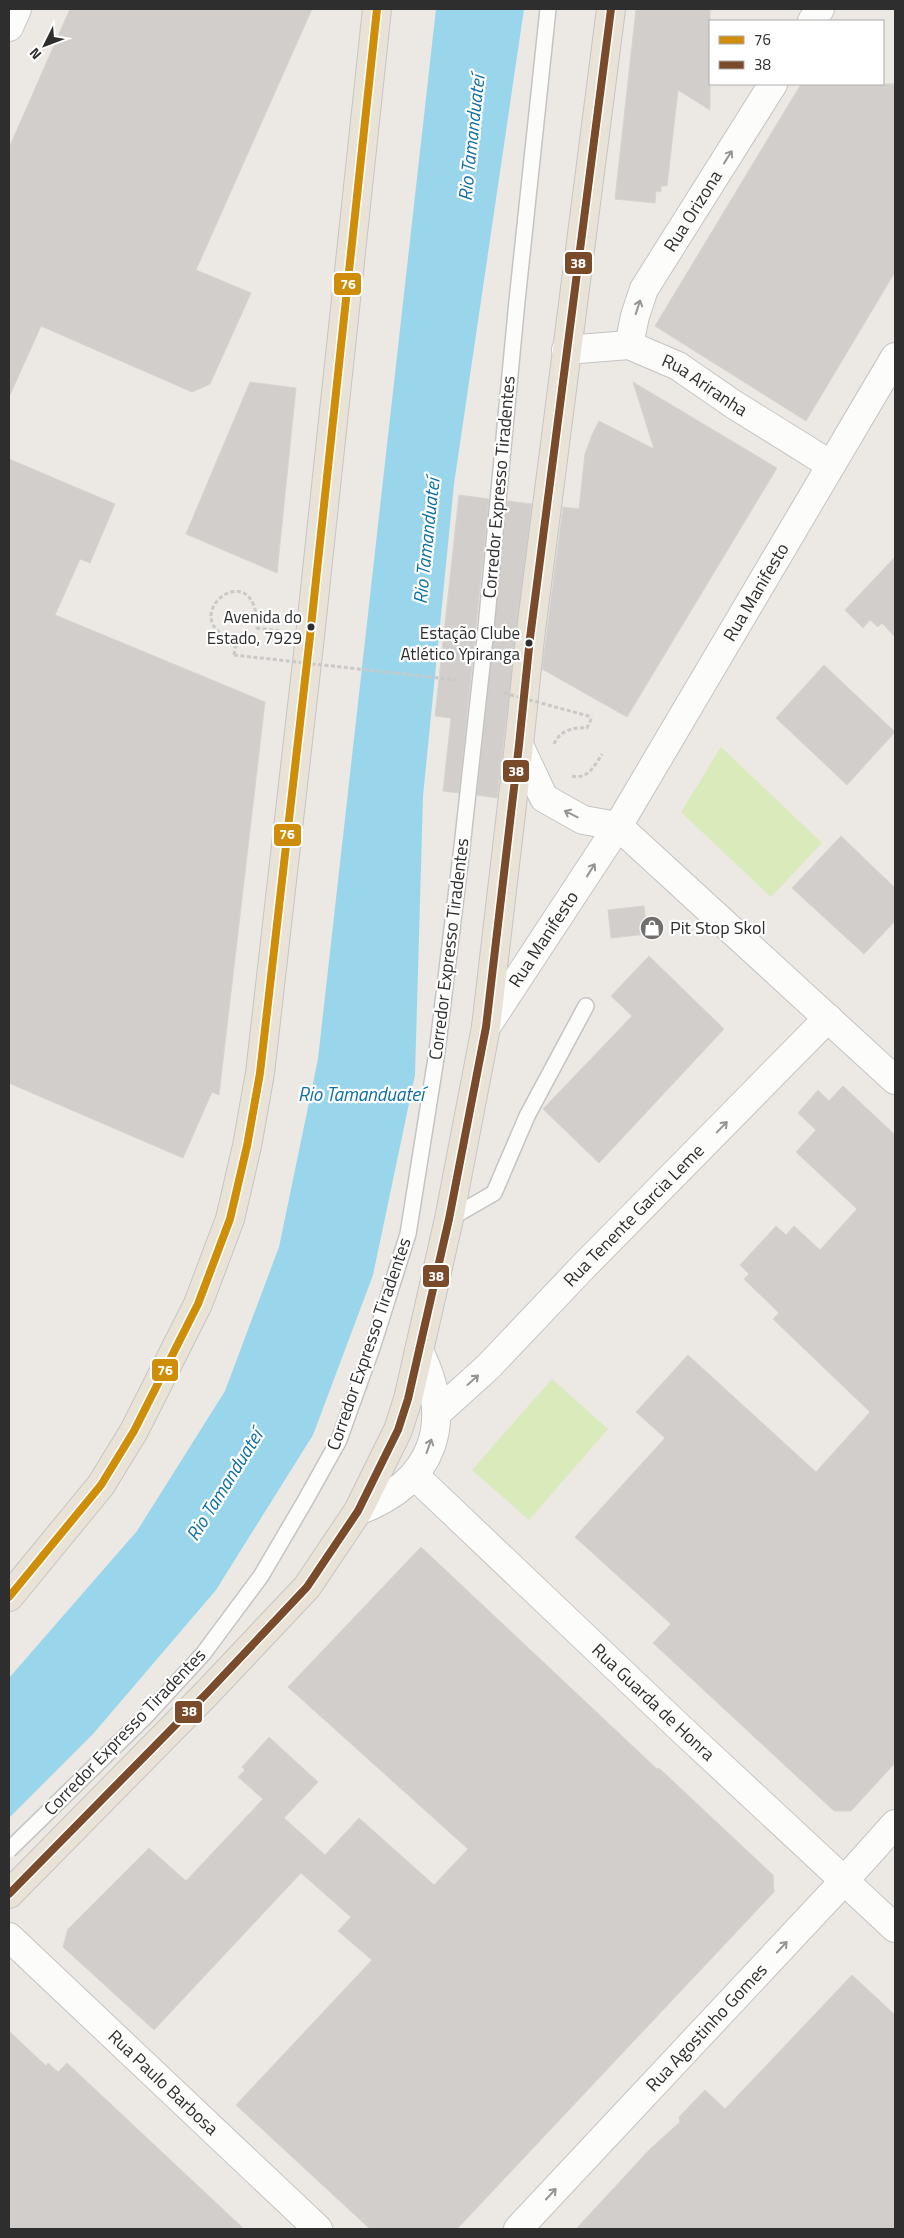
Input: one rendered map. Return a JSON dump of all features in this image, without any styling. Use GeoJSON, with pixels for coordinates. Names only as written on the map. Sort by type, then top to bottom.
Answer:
{"type":"FeatureCollection","features":[{"type":"Feature","properties":{"kind":"highway"},"geometry":{"type":"LineString","coordinates":[[9,1598],[101,1485],[134,1431],[198,1304],[230,1219],[247,1146],[260,1073],[309,645],[377,9]]}},
{"type":"Feature","properties":{"kind":"highway"},"geometry":{"type":"LineString","coordinates":[[9,1894],[207,1693],[307,1587],[358,1512],[398,1430],[408,1399],[427,1322],[449,1218],[486,1027],[530,638],[611,9]]}},
{"type":"Feature","properties":{"kind":"street"},"geometry":{"type":"LineString","coordinates":[[9,27],[17,9]]}},
{"type":"Feature","properties":{"kind":"street"},"geometry":{"type":"LineString","coordinates":[[813,20],[820,9]]}},
{"type":"Feature","properties":{"kind":"street","name":"Rua Orizona"},"geometry":{"type":"LineString","coordinates":[[629,345],[635,316],[644,289],[773,85]]}},
{"type":"Feature","properties":{"kind":"street","name":"Rua Ariranha"},"geometry":{"type":"LineString","coordinates":[[566,350],[629,345],[678,366],[733,404],[831,465]]}},
{"type":"Feature","properties":{"kind":"street","name":"Rua Manifesto"},"geometry":{"type":"LineString","coordinates":[[486,1027],[618,826],[895,357]]}},
{"type":"Feature","properties":{"kind":"street"},"geometry":{"type":"LineString","coordinates":[[519,745],[544,798],[583,820],[618,826],[895,1080]]}},
{"type":"Feature","properties":{"kind":"street","name":"Rua Tenente Garcia Leme"},"geometry":{"type":"LineString","coordinates":[[437,1412],[488,1367],[580,1270],[828,1018]]}},
{"type":"Feature","properties":{"kind":"street"},"geometry":{"type":"LineString","coordinates":[[358,1512],[381,1502],[402,1489],[414,1475],[430,1448],[437,1412],[436,1398],[430,1373],[419,1351]]}},
{"type":"Feature","properties":{"kind":"street","name":"Rua Guarda de Honra"},"geometry":{"type":"LineString","coordinates":[[414,1475],[678,1726],[895,1928]]}},
{"type":"Feature","properties":{"kind":"street","name":"Rua Agostinho Gomes"},"geometry":{"type":"LineString","coordinates":[[518,2229],[844,1881],[895,1824]]}},
{"type":"Feature","properties":{"kind":"street","name":"Rua Paulo Barbosa"},"geometry":{"type":"LineString","coordinates":[[9,1937],[318,2229]]}},
{"type":"Feature","properties":{"kind":"lane","name":"Corredor Expresso Tiradentes"},"geometry":{"type":"LineString","coordinates":[[9,1850],[146,1716],[203,1654],[260,1576],[339,1440],[373,1345],[408,1234],[437,1052],[486,638],[516,301],[548,9]]}},
{"type":"Feature","properties":{"kind":"lane"},"geometry":{"type":"LineString","coordinates":[[449,1218],[494,1193],[527,1116],[586,1006]]}},
{"type":"Feature","properties":{"kind":"path"},"geometry":{"type":"LineString","coordinates":[[257,628],[254,604],[248,595],[237,591],[226,593],[217,598],[210,612],[213,626],[227,638],[236,641],[234,655],[462,681]]}},
{"type":"Feature","properties":{"kind":"path"},"geometry":{"type":"LineString","coordinates":[[499,691],[592,717],[587,728],[574,728],[563,733],[555,741],[554,748]]}},
{"type":"Feature","properties":{"kind":"path"},"geometry":{"type":"LineString","coordinates":[[566,776],[576,777],[590,773],[602,754]]}},
{"type":"Feature","properties":{"kind":"green space"},"geometry":{"type":"Polygon","coordinates":[[[721,747],[822,843],[771,897],[681,812],[721,747]]]}},
{"type":"Feature","properties":{"kind":"green space"},"geometry":{"type":"Polygon","coordinates":[[[552,1379],[608,1429],[529,1520],[472,1470],[552,1379]]]}},
{"type":"Feature","properties":{"kind":"water","name":"Rio Tamanduateí"},"geometry":{"type":"Polygon","coordinates":[[[436,9],[524,9],[454,484],[423,796],[415,1075],[373,1275],[313,1435],[216,1590],[93,1734],[9,1818],[9,1678],[137,1531],[225,1391],[279,1247],[318,1059],[436,9]]]}},
{"type":"Feature","properties":{"kind":"building"},"geometry":{"type":"Polygon","coordinates":[[[70,9],[312,9],[196,270],[251,293],[210,384],[192,392],[41,326],[9,397],[9,148],[70,9]]]}},
{"type":"Feature","properties":{"kind":"building"},"geometry":{"type":"Polygon","coordinates":[[[636,9],[710,9],[710,110],[678,90],[667,186],[661,186],[661,192],[656,191],[655,203],[615,199],[636,9]]]}},
{"type":"Feature","properties":{"kind":"building"},"geometry":{"type":"Polygon","coordinates":[[[895,84],[895,272],[806,421],[655,326],[800,85],[895,84]]]}},
{"type":"Feature","properties":{"kind":"building"},"geometry":{"type":"Polygon","coordinates":[[[250,382],[296,388],[277,573],[186,534],[250,382]]]}},
{"type":"Feature","properties":{"kind":"building"},"geometry":{"type":"Polygon","coordinates":[[[633,382],[777,468],[627,717],[542,669],[563,507],[579,509],[585,454],[599,421],[654,449],[633,382]]]}},
{"type":"Feature","properties":{"kind":"building"},"geometry":{"type":"Polygon","coordinates":[[[9,459],[115,504],[90,563],[80,559],[55,615],[265,702],[219,1095],[212,1092],[183,1158],[9,1083],[9,459]]]}},
{"type":"Feature","properties":{"kind":"building"},"geometry":{"type":"Polygon","coordinates":[[[459,495],[489,499],[459,793],[443,791],[451,718],[435,716],[459,495]]]}},
{"type":"Feature","properties":{"kind":"building"},"geometry":{"type":"Polygon","coordinates":[[[507,501],[532,504],[497,798],[477,795],[507,501]]]}},
{"type":"Feature","properties":{"kind":"building"},"geometry":{"type":"Polygon","coordinates":[[[895,557],[895,637],[882,623],[878,627],[870,620],[863,628],[845,610],[895,557]]]}},
{"type":"Feature","properties":{"kind":"building"},"geometry":{"type":"Polygon","coordinates":[[[824,665],[895,732],[847,785],[776,718],[824,665]]]}},
{"type":"Feature","properties":{"kind":"building"},"geometry":{"type":"Polygon","coordinates":[[[841,836],[895,888],[895,921],[864,954],[792,888],[841,836]]]}},
{"type":"Feature","properties":{"kind":"building"},"geometry":{"type":"Polygon","coordinates":[[[644,906],[647,934],[611,938],[608,910],[644,906]]]}},
{"type":"Feature","properties":{"kind":"building"},"geometry":{"type":"Polygon","coordinates":[[[649,956],[724,1029],[599,1163],[543,1109],[632,1016],[611,996],[649,956]]]}},
{"type":"Feature","properties":{"kind":"building"},"geometry":{"type":"Polygon","coordinates":[[[843,1086],[895,1135],[895,1763],[851,1811],[834,1811],[653,1643],[671,1624],[575,1537],[665,1438],[636,1412],[688,1355],[816,1472],[870,1412],[773,1319],[779,1313],[744,1279],[749,1274],[740,1265],[776,1226],[786,1235],[794,1226],[820,1250],[857,1209],[796,1152],[816,1130],[798,1113],[818,1090],[829,1101],[843,1086]]]}},
{"type":"Feature","properties":{"kind":"building"},"geometry":{"type":"Polygon","coordinates":[[[421,1547],[657,1769],[659,1768],[773,1875],[774,1892],[457,2229],[370,2229],[236,2105],[372,1960],[338,1931],[351,1917],[301,1873],[154,2030],[63,1947],[68,1929],[149,1848],[186,1881],[263,1799],[238,1777],[245,1770],[242,1767],[269,1737],[318,1782],[284,1818],[325,1855],[359,1818],[434,1885],[468,1849],[288,1687],[421,1547]]]}},
{"type":"Feature","properties":{"kind":"building"},"geometry":{"type":"Polygon","coordinates":[[[852,1975],[895,2015],[895,2229],[576,2229],[650,2149],[680,2122],[679,2117],[705,2090],[725,2109],[852,1975]]]}},
{"type":"Feature","properties":{"kind":"building"},"geometry":{"type":"Polygon","coordinates":[[[9,2031],[46,2066],[48,2063],[58,2072],[67,2063],[244,2229],[9,2229],[9,2031]]]}},
{"type":"Feature","properties":{"kind":"transit line","name":"76"},"geometry":{"type":"LineString","coordinates":[[9,1597],[101,1485],[134,1431],[198,1304],[230,1219],[247,1146],[260,1073],[310,636],[377,9]]}},
{"type":"Feature","properties":{"kind":"transit line","name":"38"},"geometry":{"type":"LineString","coordinates":[[9,1894],[207,1693],[307,1587],[358,1511],[398,1430],[408,1399],[449,1219],[486,1027],[530,638],[611,9]]}},
{"type":"Feature","properties":{"kind":"place","name":"Avenida do Estado, 7929"},"geometry":{"type":"Point","coordinates":[311,627]}},
{"type":"Feature","properties":{"kind":"place","name":"Estação Clube Atlético Ypiranga"},"geometry":{"type":"Point","coordinates":[529,643]}},
{"type":"Feature","properties":{"kind":"place","name":"Pit Stop Skol"},"geometry":{"type":"Point","coordinates":[652,928]}}]}
